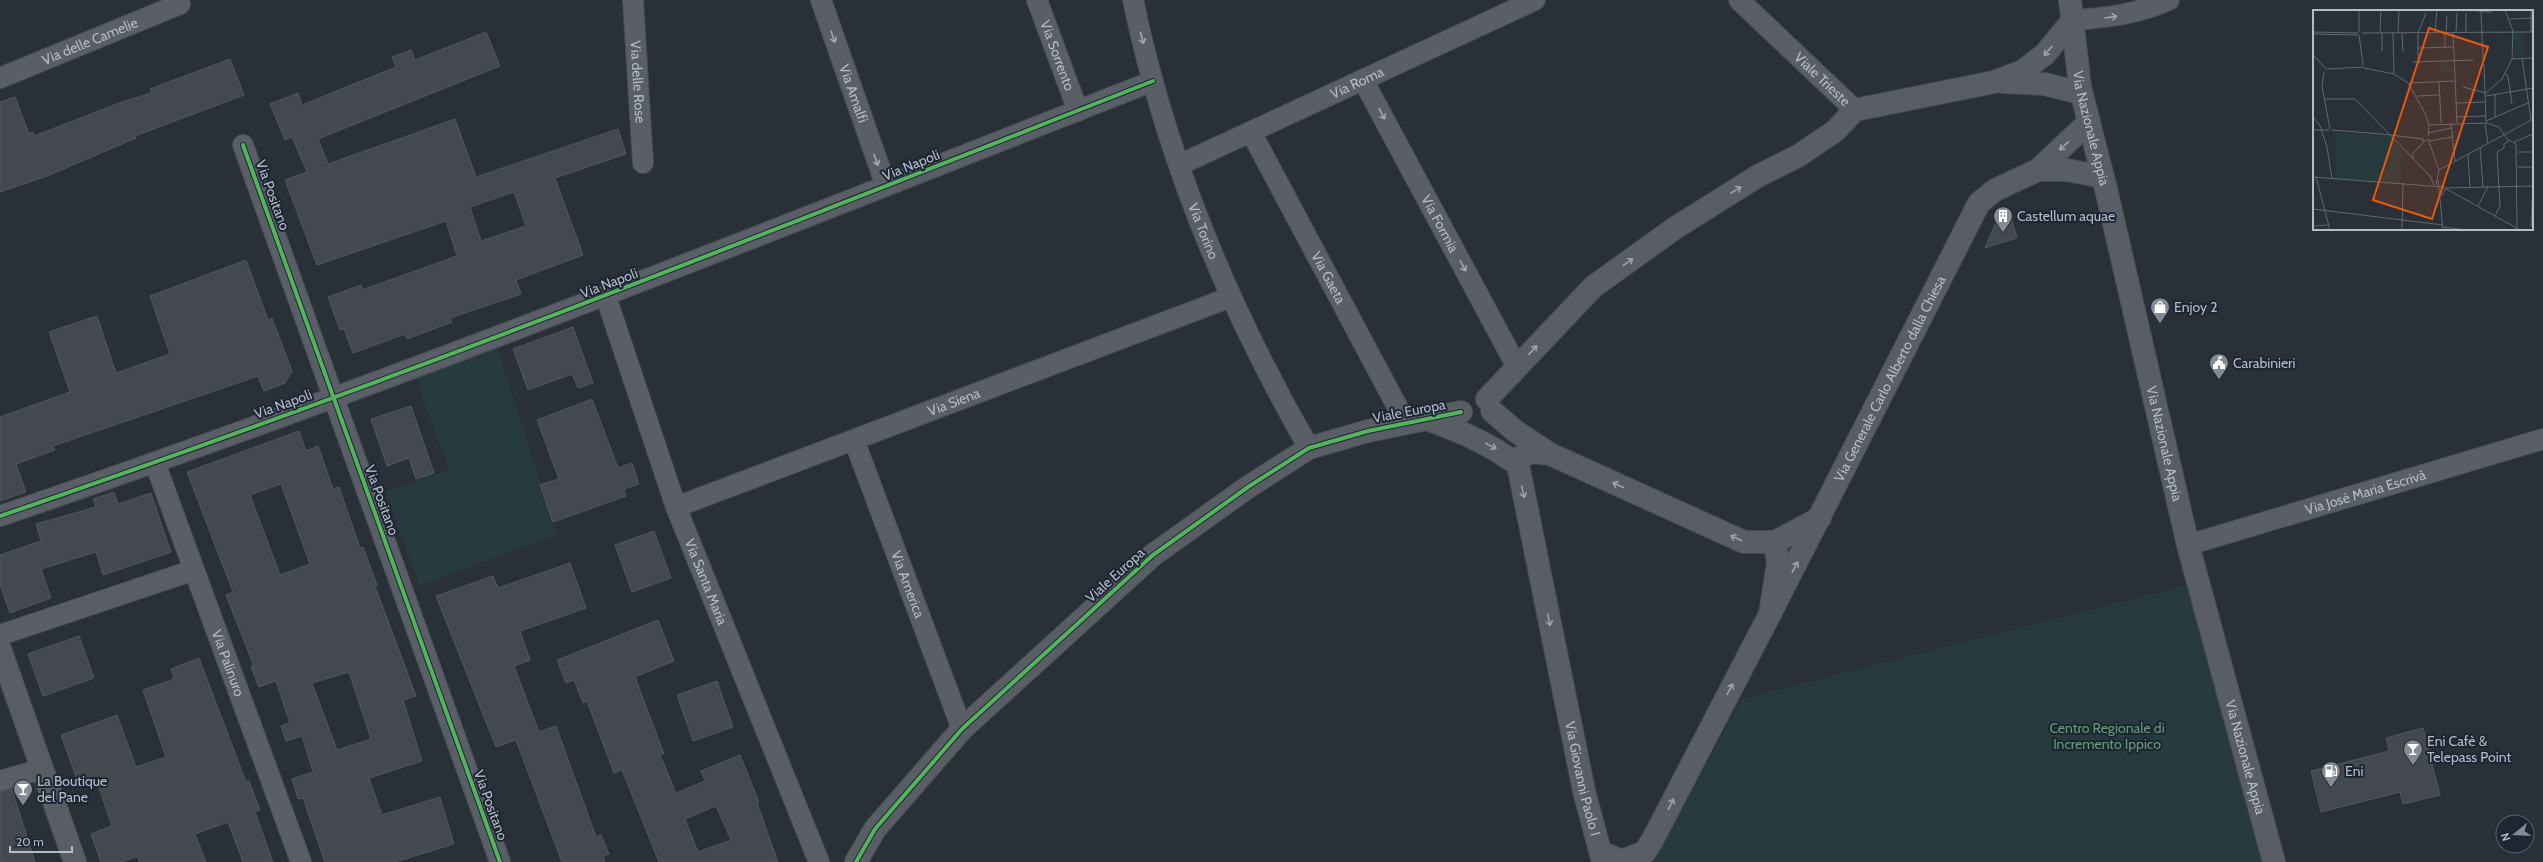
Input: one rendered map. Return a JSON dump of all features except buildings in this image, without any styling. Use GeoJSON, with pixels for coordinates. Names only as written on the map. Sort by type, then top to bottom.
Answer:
{"type":"FeatureCollection","features":[{"type":"Feature","properties":{"kind":"street","name":"Via delle Rose"},"geometry":{"type":"LineString","coordinates":[[633,0],[643,163]]}},
{"type":"Feature","properties":{"kind":"street","name":"Via Amalfi"},"geometry":{"type":"LineString","coordinates":[[821,0],[886,186]]}},
{"type":"Feature","properties":{"kind":"street","name":"Via Sorrento"},"geometry":{"type":"LineString","coordinates":[[1037,0],[1078,111]]}},
{"type":"Feature","properties":{"kind":"street","name":"Via Torino"},"geometry":{"type":"LineString","coordinates":[[1133,0],[1156,96],[1180,165],[1231,297],[1268,375],[1309,448]]}},
{"type":"Feature","properties":{"kind":"street","name":"Via Roma"},"geometry":{"type":"LineString","coordinates":[[1180,165],[1535,0]]}},
{"type":"Feature","properties":{"kind":"street","name":"Viale Trieste"},"geometry":{"type":"LineString","coordinates":[[1739,0],[1855,110],[1994,82],[2022,71],[2045,54],[2072,10]]}},
{"type":"Feature","properties":{"kind":"street"},"geometry":{"type":"LineString","coordinates":[[2072,10],[2112,17],[2152,8],[2169,0]]}},
{"type":"Feature","properties":{"kind":"street","name":"Via delle Camelie"},"geometry":{"type":"LineString","coordinates":[[0,78],[180,4]]}},
{"type":"Feature","properties":{"kind":"street","name":"Via Nazionale Appia"},"geometry":{"type":"LineString","coordinates":[[2072,10],[2081,93],[2103,177],[2188,545],[2274,862]]}},
{"type":"Feature","properties":{"kind":"street","name":"Via Formia"},"geometry":{"type":"LineString","coordinates":[[1363,80],[1517,367]]}},
{"type":"Feature","properties":{"kind":"street","name":"Via Napoli"},"geometry":{"type":"LineString","coordinates":[[0,516],[155,463],[606,297],[1153,81]]}},
{"type":"Feature","properties":{"kind":"street","name":"Viale Trieste"},"geometry":{"type":"LineString","coordinates":[[1994,82],[2044,84],[2081,93]]}},
{"type":"Feature","properties":{"kind":"street"},"geometry":{"type":"LineString","coordinates":[[1820,518],[1775,542],[1744,542],[1550,454],[1516,431],[1490,405],[1517,367],[1593,286],[1675,228],[1758,176],[1798,156],[1835,131],[1855,110]]}},
{"type":"Feature","properties":{"kind":"street","name":"Via Generale Carlo Alberto dalla Chiesa"},"geometry":{"type":"LineString","coordinates":[[1770,614],[1979,203],[1995,190],[2038,170],[2089,122]]}},
{"type":"Feature","properties":{"kind":"street","name":"Via Gaeta"},"geometry":{"type":"LineString","coordinates":[[1251,132],[1406,423]]}},
{"type":"Feature","properties":{"kind":"street","name":"Via Positano"},"geometry":{"type":"LineString","coordinates":[[243,145],[500,862]]}},
{"type":"Feature","properties":{"kind":"street","name":"Via Generale Carlo Alberto dalla Chiesa"},"geometry":{"type":"LineString","coordinates":[[2038,170],[2067,170],[2103,177]]}},
{"type":"Feature","properties":{"kind":"street","name":"Via Santa Maria"},"geometry":{"type":"LineString","coordinates":[[606,297],[676,507],[819,862]]}},
{"type":"Feature","properties":{"kind":"street","name":"Via Siena"},"geometry":{"type":"LineString","coordinates":[[676,507],[1231,297]]}},
{"type":"Feature","properties":{"kind":"street","name":"Viale Europa"},"geometry":{"type":"LineString","coordinates":[[856,862],[875,829],[962,729],[1153,555],[1248,487],[1309,448],[1368,431],[1429,420],[1461,412],[1469,425],[1480,426],[1489,421],[1490,405]]}},
{"type":"Feature","properties":{"kind":"street"},"geometry":{"type":"LineString","coordinates":[[1429,420],[1467,433],[1496,448],[1518,465],[1522,456],[1532,452],[1550,454]]}},
{"type":"Feature","properties":{"kind":"street","name":"Via Josè Maria Escrivà"},"geometry":{"type":"LineString","coordinates":[[2188,545],[2543,439]]}},
{"type":"Feature","properties":{"kind":"street","name":"Via America"},"geometry":{"type":"LineString","coordinates":[[854,440],[962,729]]}},
{"type":"Feature","properties":{"kind":"street","name":"Via Palinuro"},"geometry":{"type":"LineString","coordinates":[[155,463],[301,862]]}},
{"type":"Feature","properties":{"kind":"street","name":"Via Giovanni Paolo I"},"geometry":{"type":"LineString","coordinates":[[1518,465],[1584,791],[1603,857],[1622,861],[1644,852],[1653,839],[1770,614],[1778,563],[1775,542]]}},
{"type":"Feature","properties":{"kind":"street"},"geometry":{"type":"LineString","coordinates":[[0,635],[194,570]]}},
{"type":"Feature","properties":{"kind":"street"},"geometry":{"type":"LineString","coordinates":[[0,650],[75,862]]}},
{"type":"Feature","properties":{"kind":"street"},"geometry":{"type":"LineString","coordinates":[[0,781],[42,769]]}},
{"type":"Feature","properties":{"kind":"street"},"geometry":{"type":"LineString","coordinates":[[1642,862],[1653,839]]}},
{"type":"Feature","properties":{"kind":"green space"},"geometry":{"type":"Polygon","coordinates":[[[497,347],[557,534],[420,586],[385,491],[449,470],[415,376],[497,347]]]}},
{"type":"Feature","properties":{"kind":"green space","name":"Centro Regionale di Incremento Ippico"},"geometry":{"type":"Polygon","coordinates":[[[2199,582],[2274,862],[1653,862],[1742,699],[2199,582]]]}},
{"type":"Feature","properties":{"kind":"cycle path"},"geometry":{"type":"LineString","coordinates":[[0,516],[146,466],[435,360],[723,250],[1153,81]]}},
{"type":"Feature","properties":{"kind":"cycle path"},"geometry":{"type":"LineString","coordinates":[[243,145],[500,862]]}},
{"type":"Feature","properties":{"kind":"cycle path"},"geometry":{"type":"LineString","coordinates":[[856,862],[875,829],[962,729],[1153,555],[1248,487],[1309,448],[1368,431],[1461,412]]}},
{"type":"Feature","properties":{"kind":"place","name":"Castellum aquae"},"geometry":{"type":"Point","coordinates":[2003,233]}},
{"type":"Feature","properties":{"kind":"place","name":"Enjoy 2"},"geometry":{"type":"Point","coordinates":[2160,324]}},
{"type":"Feature","properties":{"kind":"place","name":"Carabinieri"},"geometry":{"type":"Point","coordinates":[2219,380]}},
{"type":"Feature","properties":{"kind":"place","name":"Eni Cafè & Telepass Point"},"geometry":{"type":"Point","coordinates":[2413,766]}},
{"type":"Feature","properties":{"kind":"place","name":"Eni"},"geometry":{"type":"Point","coordinates":[2331,788]}},
{"type":"Feature","properties":{"kind":"place","name":"La Boutique del Pane"},"geometry":{"type":"Point","coordinates":[23,806]}}]}
